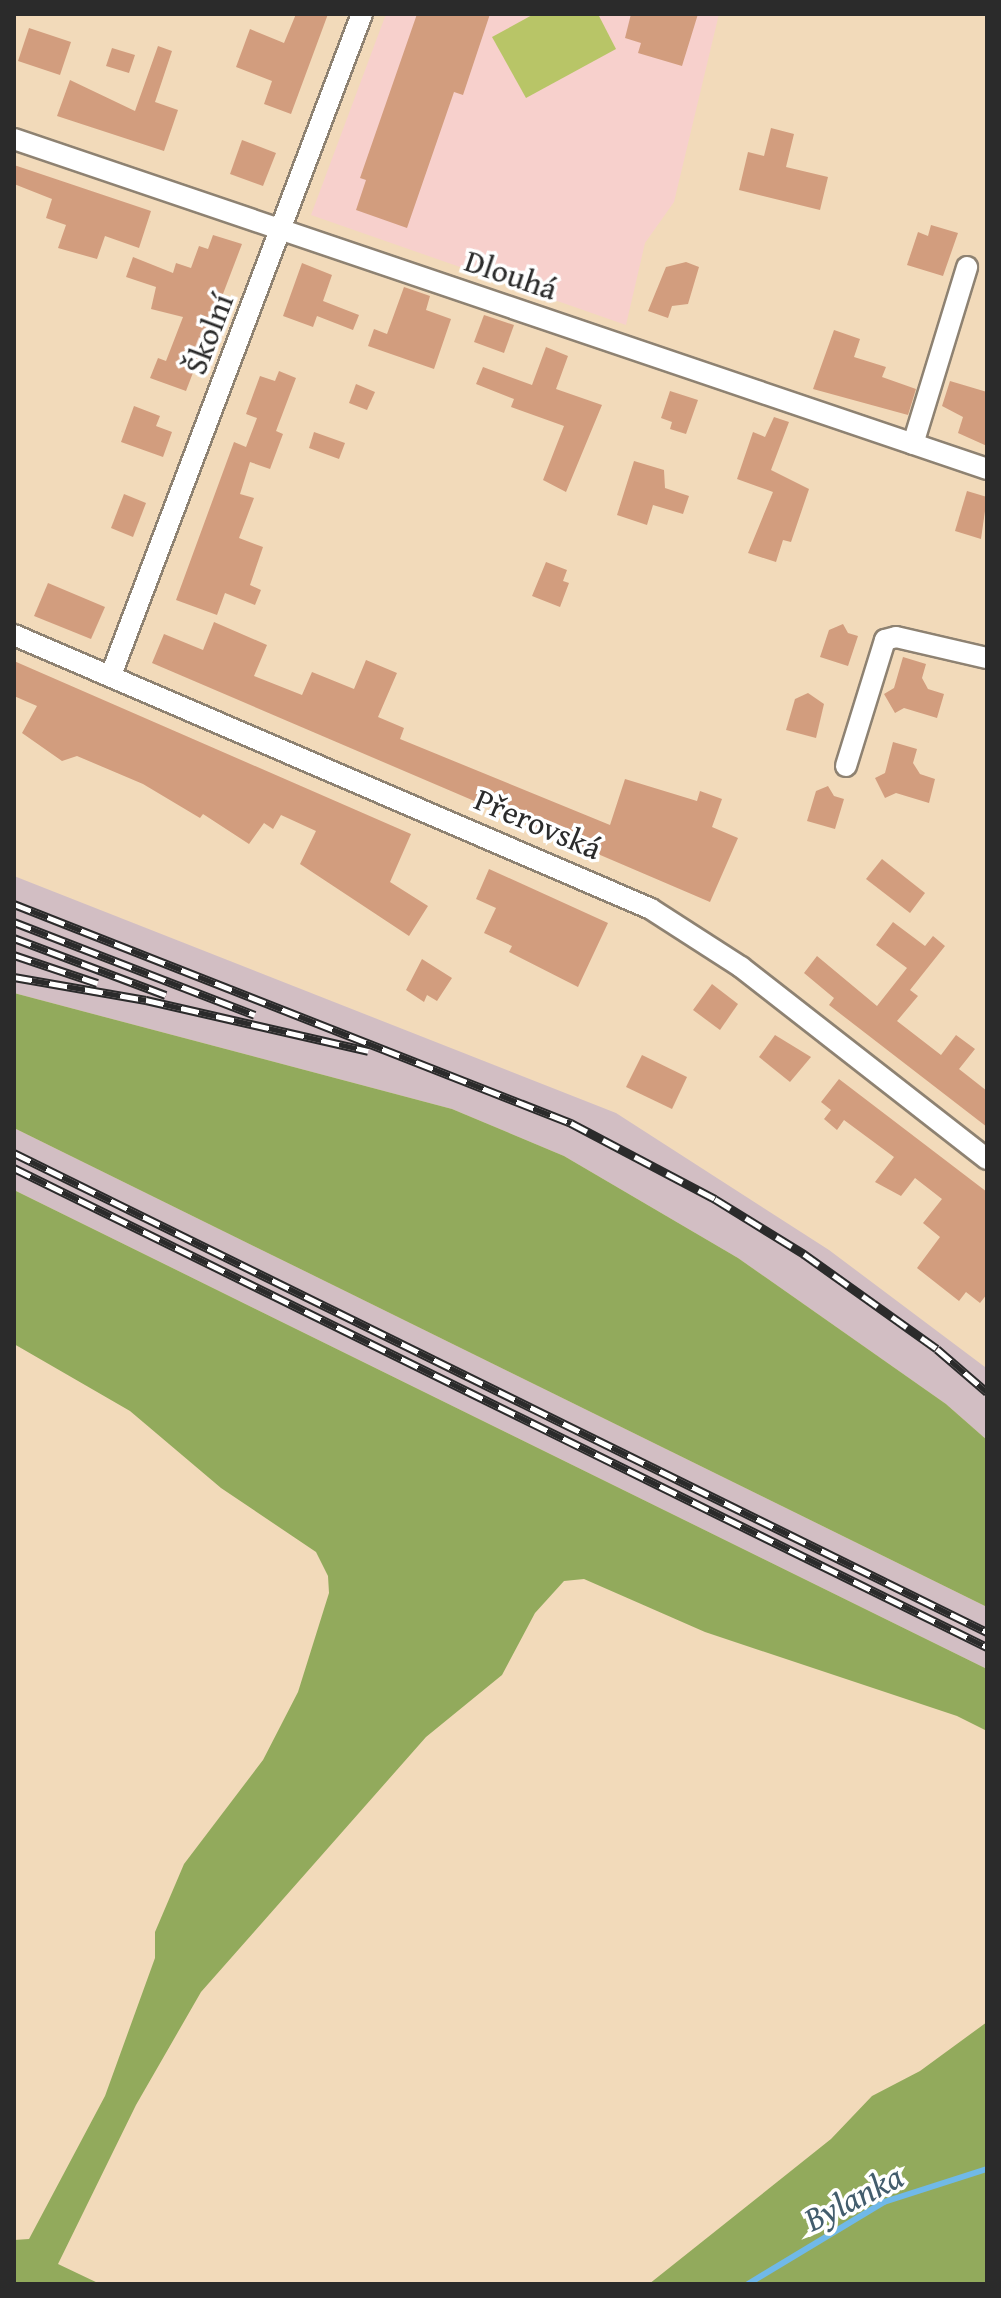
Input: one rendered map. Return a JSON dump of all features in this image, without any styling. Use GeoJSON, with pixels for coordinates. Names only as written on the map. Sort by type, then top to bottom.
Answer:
{"type":"FeatureCollection","features":[{"type":"Feature","properties":{"kind":"street","name":"Školní"},"geometry":{"type":"LineString","coordinates":[[111,675],[362,14]]}},
{"type":"Feature","properties":{"kind":"street","name":"Dlouhá"},"geometry":{"type":"LineString","coordinates":[[14,139],[987,469]]}},
{"type":"Feature","properties":{"kind":"street"},"geometry":{"type":"LineString","coordinates":[[913,444],[967,267]]}},
{"type":"Feature","properties":{"kind":"street"},"geometry":{"type":"LineString","coordinates":[[935,295],[957,301]]}},
{"type":"Feature","properties":{"kind":"street","name":"Přerovská"},"geometry":{"type":"LineString","coordinates":[[14,635],[651,909],[741,967],[987,1159]]}},
{"type":"Feature","properties":{"kind":"street"},"geometry":{"type":"LineString","coordinates":[[846,766],[885,640],[896,637],[987,658]]}},
{"type":"Feature","properties":{"kind":"shaded area"},"geometry":{"type":"Polygon","coordinates":[[[386,14],[719,14],[674,202],[645,243],[626,325],[311,215],[386,14]]]}},
{"type":"Feature","properties":{"kind":"shaded area"},"geometry":{"type":"Polygon","coordinates":[[[14,876],[616,1113],[829,1250],[985,1367],[987,1440],[946,1404],[738,1258],[564,1156],[452,1109],[14,993],[14,876]]]}},
{"type":"Feature","properties":{"kind":"shaded area"},"geometry":{"type":"Polygon","coordinates":[[[14,1128],[987,1607],[987,1669],[14,1190],[14,1128]]]}},
{"type":"Feature","properties":{"kind":"green space"},"geometry":{"type":"Polygon","coordinates":[[[534,14],[598,14],[616,49],[526,98],[492,37],[534,14]]]}},
{"type":"Feature","properties":{"kind":"green space"},"geometry":{"type":"Polygon","coordinates":[[[14,993],[452,1109],[564,1156],[738,1258],[946,1404],[987,1440],[987,1607],[14,1128],[14,993]]]}},
{"type":"Feature","properties":{"kind":"green space"},"geometry":{"type":"Polygon","coordinates":[[[14,1190],[987,1669],[987,1731],[957,1716],[705,1632],[584,1579],[564,1581],[535,1613],[502,1675],[426,1737],[201,1992],[136,2105],[58,2264],[100,2284],[14,2284],[14,2240],[29,2239],[105,2096],[155,1958],[155,1932],[184,1864],[263,1760],[298,1692],[329,1593],[328,1576],[316,1552],[221,1488],[130,1411],[14,1344],[14,1190]]]}},
{"type":"Feature","properties":{"kind":"green space"},"geometry":{"type":"Polygon","coordinates":[[[987,2022],[987,2284],[649,2284],[831,2139],[872,2096],[920,2071],[987,2022]]]}},
{"type":"Feature","properties":{"kind":"building"},"geometry":{"type":"Polygon","coordinates":[[[296,14],[328,14],[291,114],[264,104],[272,81],[236,67],[250,29],[284,43],[296,14]]]}},
{"type":"Feature","properties":{"kind":"building"},"geometry":{"type":"Polygon","coordinates":[[[417,14],[490,14],[463,95],[454,92],[407,228],[356,210],[366,180],[360,178],[417,14]]]}},
{"type":"Feature","properties":{"kind":"building"},"geometry":{"type":"Polygon","coordinates":[[[631,14],[698,14],[682,66],[638,53],[641,43],[625,38],[631,14]]]}},
{"type":"Feature","properties":{"kind":"building"},"geometry":{"type":"Polygon","coordinates":[[[29,28],[71,42],[60,75],[18,61],[29,28]]]}},
{"type":"Feature","properties":{"kind":"building"},"geometry":{"type":"Polygon","coordinates":[[[158,46],[172,51],[155,102],[178,110],[164,151],[57,116],[70,80],[135,111],[158,46]]]}},
{"type":"Feature","properties":{"kind":"building"},"geometry":{"type":"Polygon","coordinates":[[[112,48],[135,55],[129,73],[106,66],[112,48]]]}},
{"type":"Feature","properties":{"kind":"building"},"geometry":{"type":"Polygon","coordinates":[[[771,128],[794,134],[786,167],[828,177],[820,210],[739,190],[748,152],[764,156],[771,128]]]}},
{"type":"Feature","properties":{"kind":"building"},"geometry":{"type":"Polygon","coordinates":[[[242,140],[276,153],[263,186],[230,174],[242,140]]]}},
{"type":"Feature","properties":{"kind":"building"},"geometry":{"type":"Polygon","coordinates":[[[14,165],[151,211],[139,248],[105,236],[97,259],[58,248],[66,225],[46,218],[52,199],[14,184],[14,165]]]}},
{"type":"Feature","properties":{"kind":"building"},"geometry":{"type":"Polygon","coordinates":[[[931,225],[958,233],[943,276],[907,265],[918,232],[928,236],[931,225]]]}},
{"type":"Feature","properties":{"kind":"building"},"geometry":{"type":"Polygon","coordinates":[[[213,235],[242,244],[186,391],[150,378],[158,358],[166,361],[183,317],[151,309],[156,287],[126,277],[133,257],[173,273],[176,263],[191,268],[199,246],[208,249],[213,235]]]}},
{"type":"Feature","properties":{"kind":"building"},"geometry":{"type":"Polygon","coordinates":[[[686,262],[699,267],[688,304],[672,306],[668,318],[648,311],[666,267],[686,262]]]}},
{"type":"Feature","properties":{"kind":"building"},"geometry":{"type":"Polygon","coordinates":[[[302,263],[332,275],[323,301],[359,315],[353,330],[317,316],[313,327],[283,316],[302,263]]]}},
{"type":"Feature","properties":{"kind":"building"},"geometry":{"type":"Polygon","coordinates":[[[404,287],[430,296],[426,310],[451,319],[434,369],[368,346],[374,329],[387,334],[404,287]]]}},
{"type":"Feature","properties":{"kind":"building"},"geometry":{"type":"Polygon","coordinates":[[[484,315],[514,325],[504,353],[474,342],[484,315]]]}},
{"type":"Feature","properties":{"kind":"building"},"geometry":{"type":"Polygon","coordinates":[[[834,330],[860,339],[854,357],[886,367],[882,377],[916,389],[908,415],[813,389],[834,330]]]}},
{"type":"Feature","properties":{"kind":"building"},"geometry":{"type":"Polygon","coordinates":[[[546,347],[568,356],[556,389],[602,405],[566,492],[543,480],[564,426],[511,407],[514,399],[476,384],[483,367],[532,385],[546,347]]]}},
{"type":"Feature","properties":{"kind":"building"},"geometry":{"type":"Polygon","coordinates":[[[279,371],[296,378],[276,431],[283,434],[270,469],[250,462],[240,494],[254,498],[239,538],[263,547],[250,585],[261,590],[255,605],[225,593],[217,615],[176,600],[234,442],[246,447],[257,418],[246,414],[260,376],[275,381],[279,371]]]}},
{"type":"Feature","properties":{"kind":"building"},"geometry":{"type":"Polygon","coordinates":[[[950,381],[987,392],[987,446],[958,433],[963,417],[942,406],[950,381]]]}},
{"type":"Feature","properties":{"kind":"building"},"geometry":{"type":"Polygon","coordinates":[[[356,384],[375,392],[367,410],[349,403],[356,384]]]}},
{"type":"Feature","properties":{"kind":"building"},"geometry":{"type":"Polygon","coordinates":[[[670,391],[698,400],[686,434],[670,429],[672,422],[661,418],[670,391]]]}},
{"type":"Feature","properties":{"kind":"building"},"geometry":{"type":"Polygon","coordinates":[[[134,406],[160,416],[156,426],[172,432],[163,457],[121,442],[134,406]]]}},
{"type":"Feature","properties":{"kind":"building"},"geometry":{"type":"Polygon","coordinates":[[[774,417],[789,422],[771,470],[809,489],[791,542],[783,540],[776,562],[748,553],[773,492],[737,479],[753,432],[765,437],[774,417]]]}},
{"type":"Feature","properties":{"kind":"building"},"geometry":{"type":"Polygon","coordinates":[[[314,432],[345,443],[339,459],[309,448],[314,432]]]}},
{"type":"Feature","properties":{"kind":"building"},"geometry":{"type":"Polygon","coordinates":[[[634,461],[664,470],[665,488],[689,496],[683,514],[653,505],[647,525],[617,515],[634,461]]]}},
{"type":"Feature","properties":{"kind":"building"},"geometry":{"type":"Polygon","coordinates":[[[967,491],[987,497],[981,539],[955,531],[967,491]]]}},
{"type":"Feature","properties":{"kind":"building"},"geometry":{"type":"Polygon","coordinates":[[[124,494],[146,503],[133,537],[111,528],[124,494]]]}},
{"type":"Feature","properties":{"kind":"building"},"geometry":{"type":"Polygon","coordinates":[[[546,562],[567,570],[563,581],[569,583],[560,607],[532,596],[546,562]]]}},
{"type":"Feature","properties":{"kind":"building"},"geometry":{"type":"Polygon","coordinates":[[[48,583],[105,607],[91,639],[34,616],[48,583]]]}},
{"type":"Feature","properties":{"kind":"building"},"geometry":{"type":"Polygon","coordinates":[[[214,622],[267,645],[254,676],[302,695],[312,672],[354,689],[366,660],[397,673],[378,717],[404,728],[400,739],[610,825],[625,779],[697,801],[700,791],[722,799],[712,827],[738,838],[710,902],[152,663],[164,634],[203,650],[214,622]]]}},
{"type":"Feature","properties":{"kind":"building"},"geometry":{"type":"Polygon","coordinates":[[[843,624],[848,633],[858,636],[848,666],[820,657],[829,630],[843,624]]]}},
{"type":"Feature","properties":{"kind":"building"},"geometry":{"type":"Polygon","coordinates":[[[903,657],[926,664],[922,678],[928,689],[944,694],[937,718],[904,708],[895,713],[884,694],[894,688],[903,657]]]}},
{"type":"Feature","properties":{"kind":"building"},"geometry":{"type":"Polygon","coordinates":[[[14,661],[411,834],[390,882],[428,906],[409,936],[300,864],[316,831],[281,815],[273,829],[264,823],[249,844],[203,814],[200,818],[143,784],[77,756],[62,761],[22,733],[37,706],[14,696],[14,661]]]}},
{"type":"Feature","properties":{"kind":"building"},"geometry":{"type":"Polygon","coordinates":[[[808,693],[824,704],[816,738],[786,730],[795,699],[808,693]]]}},
{"type":"Feature","properties":{"kind":"building"},"geometry":{"type":"Polygon","coordinates":[[[893,742],[917,749],[913,763],[920,774],[935,779],[929,803],[896,793],[885,798],[875,778],[885,773],[893,742]]]}},
{"type":"Feature","properties":{"kind":"building"},"geometry":{"type":"Polygon","coordinates":[[[828,786],[834,796],[844,799],[835,829],[807,821],[816,791],[828,786]]]}},
{"type":"Feature","properties":{"kind":"building"},"geometry":{"type":"Polygon","coordinates":[[[882,859],[925,893],[910,913],[866,879],[882,859]]]}},
{"type":"Feature","properties":{"kind":"building"},"geometry":{"type":"Polygon","coordinates":[[[489,869],[608,923],[578,987],[509,952],[512,946],[484,933],[496,908],[476,899],[489,869]]]}},
{"type":"Feature","properties":{"kind":"building"},"geometry":{"type":"Polygon","coordinates":[[[893,922],[925,946],[933,936],[945,946],[910,990],[918,996],[897,1021],[941,1055],[956,1035],[975,1049],[959,1069],[987,1091],[987,1127],[829,1005],[834,998],[804,973],[817,956],[877,1006],[907,968],[876,945],[893,922]]]}},
{"type":"Feature","properties":{"kind":"building"},"geometry":{"type":"Polygon","coordinates":[[[422,959],[452,978],[437,1001],[427,995],[424,1002],[406,990],[422,959]]]}},
{"type":"Feature","properties":{"kind":"building"},"geometry":{"type":"Polygon","coordinates":[[[712,984],[738,1004],[720,1030],[693,1010],[712,984]]]}},
{"type":"Feature","properties":{"kind":"building"},"geometry":{"type":"Polygon","coordinates":[[[775,1035],[811,1057],[790,1082],[759,1057],[775,1035]]]}},
{"type":"Feature","properties":{"kind":"building"},"geometry":{"type":"Polygon","coordinates":[[[642,1055],[687,1077],[672,1109],[626,1087],[642,1055]]]}},
{"type":"Feature","properties":{"kind":"building"},"geometry":{"type":"Polygon","coordinates":[[[839,1079],[987,1192],[987,1294],[980,1303],[966,1292],[959,1301],[917,1268],[940,1237],[923,1223],[942,1199],[915,1178],[901,1196],[875,1182],[894,1157],[844,1120],[837,1130],[824,1119],[831,1110],[821,1102],[839,1079]]]}},
{"type":"Feature","properties":{"kind":"waterway","name":"Bylanka"},"geometry":{"type":"LineString","coordinates":[[748,2284],[884,2202],[987,2169]]}},
{"type":"Feature","properties":{"kind":"railway"},"geometry":{"type":"LineString","coordinates":[[14,904],[571,1123],[715,1199],[804,1254],[937,1349],[987,1392]]}},
{"type":"Feature","properties":{"kind":"railway"},"geometry":{"type":"LineString","coordinates":[[14,922],[255,1015]]}},
{"type":"Feature","properties":{"kind":"railway"},"geometry":{"type":"LineString","coordinates":[[14,938],[166,995]]}},
{"type":"Feature","properties":{"kind":"railway"},"geometry":{"type":"LineString","coordinates":[[14,955],[97,983]]}},
{"type":"Feature","properties":{"kind":"railway"},"geometry":{"type":"LineString","coordinates":[[14,977],[146,1000],[368,1051]]}},
{"type":"Feature","properties":{"kind":"railway"},"geometry":{"type":"LineString","coordinates":[[14,1153],[987,1632]]}},
{"type":"Feature","properties":{"kind":"railway"},"geometry":{"type":"LineString","coordinates":[[14,1168],[987,1647]]}}]}
